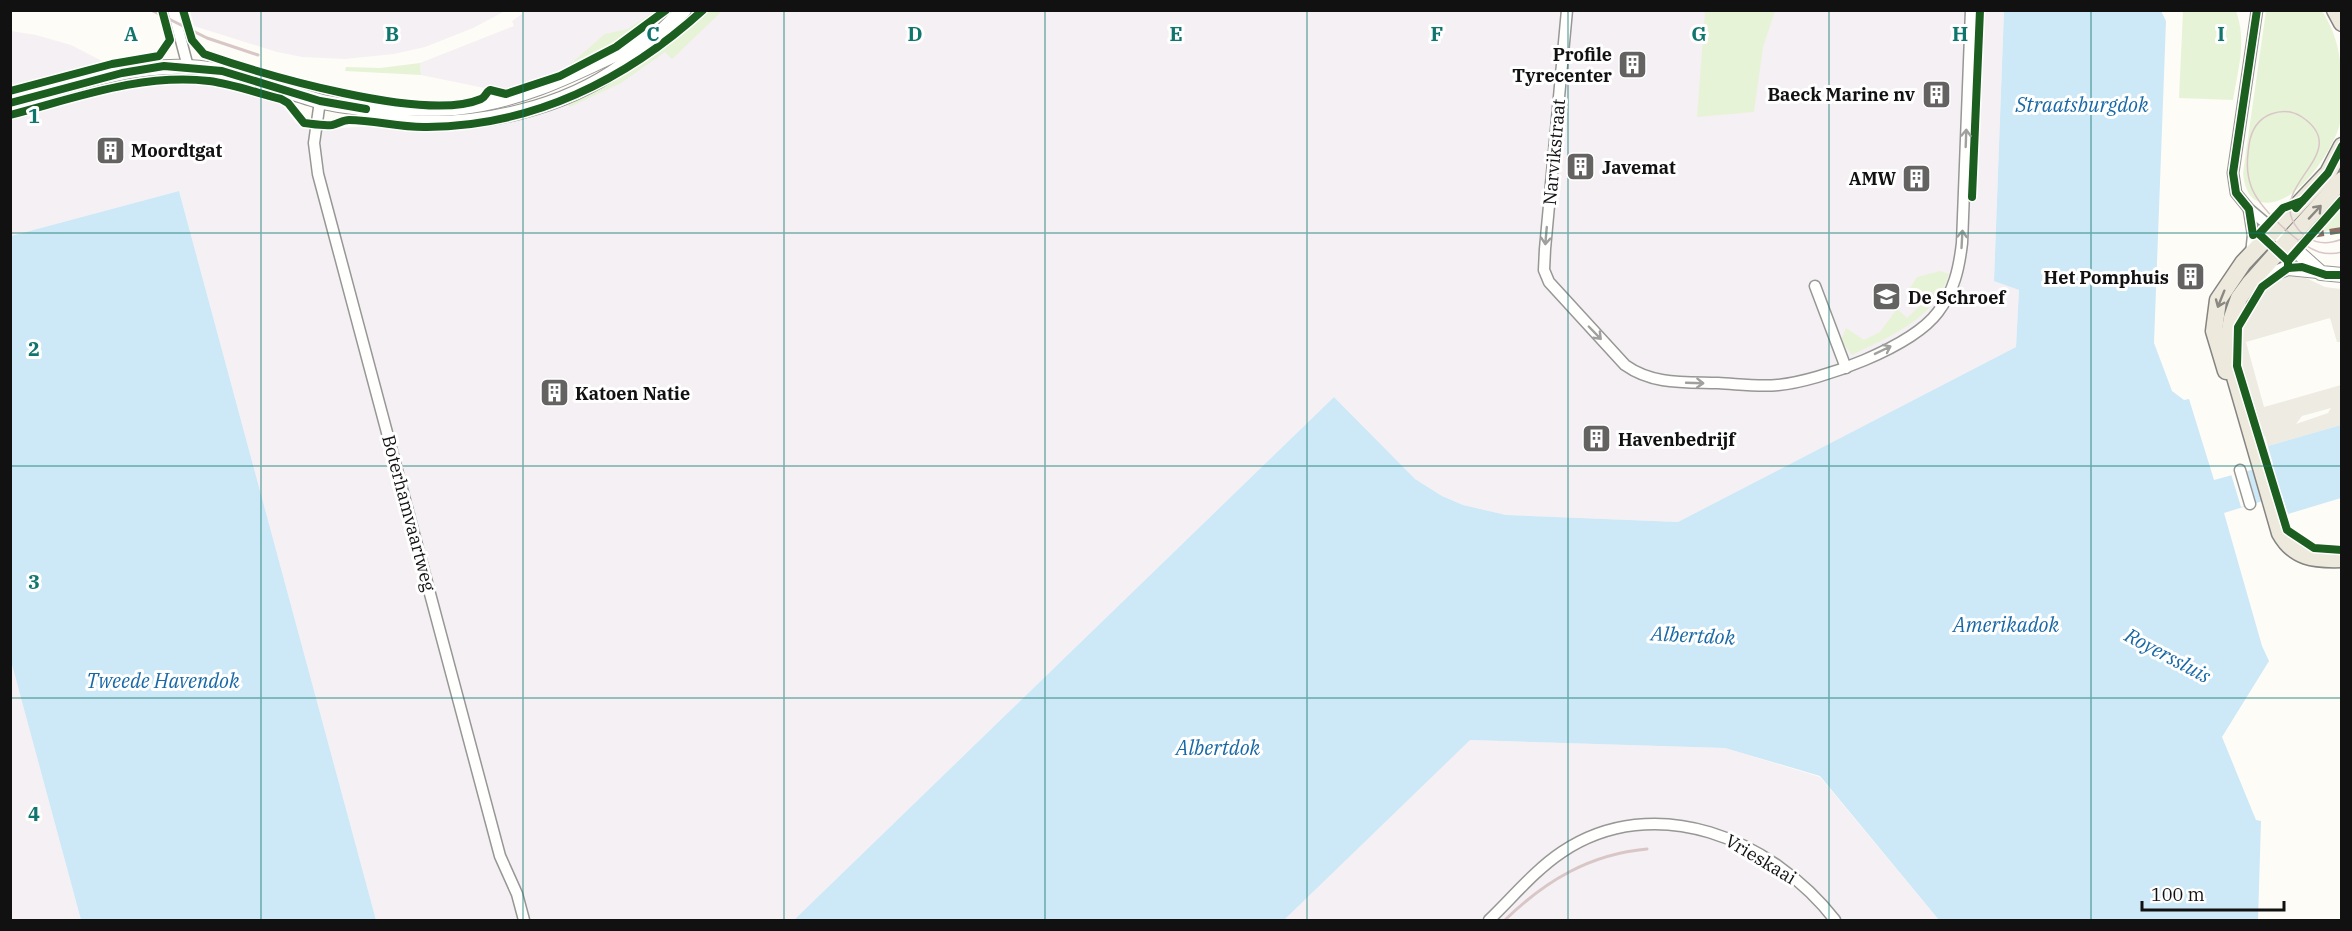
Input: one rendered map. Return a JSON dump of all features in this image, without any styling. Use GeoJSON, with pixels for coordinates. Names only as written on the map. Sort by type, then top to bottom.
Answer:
{"type":"FeatureCollection","features":[{"type":"Feature","properties":{"kind":"main road"},"geometry":{"type":"LineString","coordinates":[[2335,10],[2342,23]]}},
{"type":"Feature","properties":{"kind":"main road"},"geometry":{"type":"LineString","coordinates":[[2342,146],[2328,173],[2239,298],[2230,327],[2231,358],[2280,533],[2286,543],[2305,557],[2342,559]]}},
{"type":"Feature","properties":{"kind":"main road"},"geometry":{"type":"LineString","coordinates":[[2240,393],[2221,359],[2213,325],[2218,300],[2250,256],[2281,236],[2342,180]]}},
{"type":"Feature","properties":{"kind":"street"},"geometry":{"type":"LineString","coordinates":[[173,10],[188,67]]}},
{"type":"Feature","properties":{"kind":"street"},"geometry":{"type":"LineString","coordinates":[[10,103],[122,73],[156,67],[188,67],[241,75],[320,101],[366,110],[405,122],[478,119],[518,112],[564,96],[602,78],[624,65],[684,10]]}},
{"type":"Feature","properties":{"kind":"street","name":"Narvikstraat"},"geometry":{"type":"LineString","coordinates":[[1567,10],[1544,270],[1555,291],[1626,365],[1653,379],[1776,385],[1800,382],[1846,368]]}},
{"type":"Feature","properties":{"kind":"street"},"geometry":{"type":"LineString","coordinates":[[1815,286],[1846,368],[1905,339],[1928,323],[1945,302],[1955,281],[1962,243],[1971,10]]}},
{"type":"Feature","properties":{"kind":"street"},"geometry":{"type":"LineString","coordinates":[[2248,10],[2254,30]]}},
{"type":"Feature","properties":{"kind":"street"},"geometry":{"type":"LineString","coordinates":[[2257,10],[2233,173],[2236,193],[2249,209],[2318,271]]}},
{"type":"Feature","properties":{"kind":"street","name":"Boterhamvaartweg"},"geometry":{"type":"LineString","coordinates":[[320,101],[314,143],[318,174],[500,856],[517,894],[524,921]]}},
{"type":"Feature","properties":{"kind":"street"},"geometry":{"type":"LineString","coordinates":[[2249,209],[2253,235],[2250,256]]}},
{"type":"Feature","properties":{"kind":"street"},"geometry":{"type":"LineString","coordinates":[[2250,283],[2280,269],[2296,267],[2318,271],[2326,275],[2342,275]]}},
{"type":"Feature","properties":{"kind":"street"},"geometry":{"type":"LineString","coordinates":[[2240,470],[2250,504]]}},
{"type":"Feature","properties":{"kind":"street","name":"Vrieskaai"},"geometry":{"type":"LineString","coordinates":[[1489,921],[1561,852],[1615,829],[1669,823],[1698,827],[1728,837],[1760,855],[1804,886],[1835,921]]}},
{"type":"Feature","properties":{"kind":"shaded area"},"geometry":{"type":"Polygon","coordinates":[[[190,10],[505,11],[473,28],[425,47],[394,54],[345,59],[302,57],[277,52],[194,26],[190,10]]]}},
{"type":"Feature","properties":{"kind":"shaded area"},"geometry":{"type":"Polygon","coordinates":[[[2004,10],[1994,280],[2019,290],[2016,347],[1678,522],[1506,515],[1463,505],[1442,496],[1415,479],[1334,397],[794,920],[376,920],[179,191],[11,236],[11,31],[71,45],[104,62],[133,86],[164,82],[216,85],[280,102],[296,123],[302,126],[326,129],[374,126],[412,131],[467,126],[597,88],[635,67],[707,11],[2004,10]]]}},
{"type":"Feature","properties":{"kind":"shaded area"},"geometry":{"type":"Polygon","coordinates":[[[526,11],[664,11],[585,63],[518,90],[504,92],[421,75],[420,63],[514,26],[512,21],[526,11]]]}},
{"type":"Feature","properties":{"kind":"shaded area"},"geometry":{"type":"Polygon","coordinates":[[[2288,276],[2306,278],[2325,287],[2341,289],[2341,342],[2337,342],[2330,318],[2246,342],[2264,407],[2341,385],[2341,425],[2268,446],[2265,436],[2260,437],[2238,362],[2238,335],[2263,289],[2274,280],[2288,276]],[[2331,408],[2302,416],[2296,424],[2328,413],[2331,408]]]}},
{"type":"Feature","properties":{"kind":"shaded area"},"geometry":{"type":"Polygon","coordinates":[[[11,661],[81,920],[11,920],[11,661]]]}},
{"type":"Feature","properties":{"kind":"shaded area"},"geometry":{"type":"Polygon","coordinates":[[[1469,740],[1725,748],[1820,777],[1939,920],[1284,920],[1469,740]]]}},
{"type":"Feature","properties":{"kind":"green space"},"geometry":{"type":"Polygon","coordinates":[[[655,11],[664,11],[640,30],[614,46],[559,74],[605,34],[628,29],[655,11]]]}},
{"type":"Feature","properties":{"kind":"green space"},"geometry":{"type":"Polygon","coordinates":[[[707,11],[722,11],[672,59],[665,52],[621,83],[570,107],[567,103],[635,67],[707,11]]]}},
{"type":"Feature","properties":{"kind":"green space"},"geometry":{"type":"Polygon","coordinates":[[[1705,11],[1775,11],[1763,47],[1754,112],[1697,117],[1705,11]]]}},
{"type":"Feature","properties":{"kind":"green space"},"geometry":{"type":"Polygon","coordinates":[[[2183,11],[2236,11],[2241,44],[2233,100],[2179,98],[2183,11]]]}},
{"type":"Feature","properties":{"kind":"green space"},"geometry":{"type":"Polygon","coordinates":[[[2266,11],[2322,11],[2336,42],[2340,63],[2342,110],[2333,141],[2308,179],[2285,198],[2272,202],[2260,202],[2252,198],[2243,173],[2266,11]]]}},
{"type":"Feature","properties":{"kind":"green space"},"geometry":{"type":"Polygon","coordinates":[[[420,63],[421,75],[345,71],[346,67],[380,68],[420,63]]]}},
{"type":"Feature","properties":{"kind":"green space"},"geometry":{"type":"Polygon","coordinates":[[[2341,203],[2341,226],[2324,232],[2320,229],[2341,203]]]}},
{"type":"Feature","properties":{"kind":"green space"},"geometry":{"type":"Polygon","coordinates":[[[1940,271],[1949,274],[1942,290],[1922,315],[1896,333],[1852,355],[1841,341],[1846,328],[1864,340],[1880,332],[1897,309],[1907,318],[1925,301],[1909,290],[1917,277],[1940,271]]]}},
{"type":"Feature","properties":{"kind":"water"},"geometry":{"type":"Polygon","coordinates":[[[2004,11],[2161,11],[2166,21],[2154,343],[2172,391],[2184,400],[2189,399],[2214,480],[2273,464],[2268,446],[2341,425],[2341,498],[2288,514],[2282,495],[2224,513],[2262,646],[2269,661],[2222,737],[2256,820],[2261,821],[2258,920],[1939,920],[1820,776],[1725,748],[1470,740],[1284,920],[794,920],[1334,397],[1415,479],[1442,496],[1463,505],[1506,515],[1678,522],[2016,347],[2019,290],[1994,281],[2004,11]]]}},
{"type":"Feature","properties":{"kind":"water","name":"Tweede Havendok"},"geometry":{"type":"Polygon","coordinates":[[[179,191],[376,920],[81,920],[11,661],[11,236],[179,191]]]}},
{"type":"Feature","properties":{"kind":"pier"},"geometry":{"type":"Polygon","coordinates":[[[2246,469],[2256,503],[2241,507],[2231,474],[2246,469]]]}},
{"type":"Feature","properties":{"kind":"tram line"},"geometry":{"type":"LineString","coordinates":[[2342,239],[2333,242],[2315,241],[2302,233],[2292,219],[2290,205],[2294,192],[2317,154],[2319,142],[2315,130],[2302,117],[2291,112],[2279,112],[2266,116],[2256,126],[2249,145],[2247,160],[2249,181],[2255,195],[2270,214],[2300,242],[2319,252],[2330,254],[2342,252]]}},
{"type":"Feature","properties":{"kind":"railway"},"geometry":{"type":"LineString","coordinates":[[151,10],[207,38],[258,55]]}},
{"type":"Feature","properties":{"kind":"railway"},"geometry":{"type":"LineString","coordinates":[[1505,920],[1536,893],[1570,872],[1606,857],[1647,849]]}},
{"type":"Feature","properties":{"kind":"marked path"},"geometry":{"type":"LineString","coordinates":[[2312,235],[2342,230]]}},
{"type":"Feature","properties":{"kind":"cycle path"},"geometry":{"type":"LineString","coordinates":[[10,91],[112,64],[159,56],[170,40],[162,10]]}},
{"type":"Feature","properties":{"kind":"cycle path"},"geometry":{"type":"LineString","coordinates":[[183,10],[192,40],[204,54],[264,73],[343,93],[422,105],[455,105],[481,99],[490,90],[506,94],[560,76],[616,47],[666,10]]}},
{"type":"Feature","properties":{"kind":"cycle path"},"geometry":{"type":"LineString","coordinates":[[10,115],[109,89],[184,79],[218,82],[281,99],[288,103],[304,123],[329,125],[349,120],[417,127],[466,125],[541,108],[610,78],[642,58],[703,10]]}},
{"type":"Feature","properties":{"kind":"cycle path"},"geometry":{"type":"LineString","coordinates":[[1972,197],[1980,10]]}},
{"type":"Feature","properties":{"kind":"cycle path"},"geometry":{"type":"LineString","coordinates":[[2253,235],[2249,209],[2236,193],[2233,173],[2257,10]]}},
{"type":"Feature","properties":{"kind":"cycle path"},"geometry":{"type":"LineString","coordinates":[[10,103],[122,73],[164,66],[222,71],[320,101],[366,109]]}},
{"type":"Feature","properties":{"kind":"cycle path"},"geometry":{"type":"LineString","coordinates":[[2296,208],[2328,173],[2342,146]]}},
{"type":"Feature","properties":{"kind":"cycle path"},"geometry":{"type":"LineString","coordinates":[[2288,268],[2288,261],[2342,200]]}},
{"type":"Feature","properties":{"kind":"cycle path"},"geometry":{"type":"LineString","coordinates":[[2288,261],[2259,234],[2283,208],[2302,201]]}},
{"type":"Feature","properties":{"kind":"cycle path"},"geometry":{"type":"LineString","coordinates":[[2342,275],[2326,275],[2302,267],[2288,268],[2262,287],[2238,327],[2237,366],[2287,530],[2314,548],[2342,550]]}},
{"type":"Feature","properties":{"kind":"place","name":"Profile Tyrecenter"},"geometry":{"type":"Point","coordinates":[1633,64]}},
{"type":"Feature","properties":{"kind":"place","name":"Baeck Marine nv"},"geometry":{"type":"Point","coordinates":[1936,94]}},
{"type":"Feature","properties":{"kind":"place","name":"Moordtgat"},"geometry":{"type":"Point","coordinates":[110,150]}},
{"type":"Feature","properties":{"kind":"place","name":"Javemat"},"geometry":{"type":"Point","coordinates":[1581,167]}},
{"type":"Feature","properties":{"kind":"place","name":"AMW"},"geometry":{"type":"Point","coordinates":[1917,178]}},
{"type":"Feature","properties":{"kind":"place","name":"Het Pomphuis"},"geometry":{"type":"Point","coordinates":[2190,277]}},
{"type":"Feature","properties":{"kind":"place","name":"De Schroef"},"geometry":{"type":"Point","coordinates":[1887,297]}},
{"type":"Feature","properties":{"kind":"place","name":"Katoen Natie"},"geometry":{"type":"Point","coordinates":[554,393]}},
{"type":"Feature","properties":{"kind":"place","name":"Havenbedrijf"},"geometry":{"type":"Point","coordinates":[1597,439]}},
{"type":"Feature","properties":{"kind":"water label","name":"Straatsburgdok"},"geometry":{"type":"Point","coordinates":[2082,104]}},
{"type":"Feature","properties":{"kind":"water label","name":"Amerikadok"},"geometry":{"type":"Point","coordinates":[2006,624]}},
{"type":"Feature","properties":{"kind":"water label","name":"Albertdok"},"geometry":{"type":"Point","coordinates":[1693,635]}},
{"type":"Feature","properties":{"kind":"water label","name":"Royerssluis"},"geometry":{"type":"Point","coordinates":[2168,655]}},
{"type":"Feature","properties":{"kind":"water label","name":"Albertdok"},"geometry":{"type":"Point","coordinates":[1218,747]}}]}
